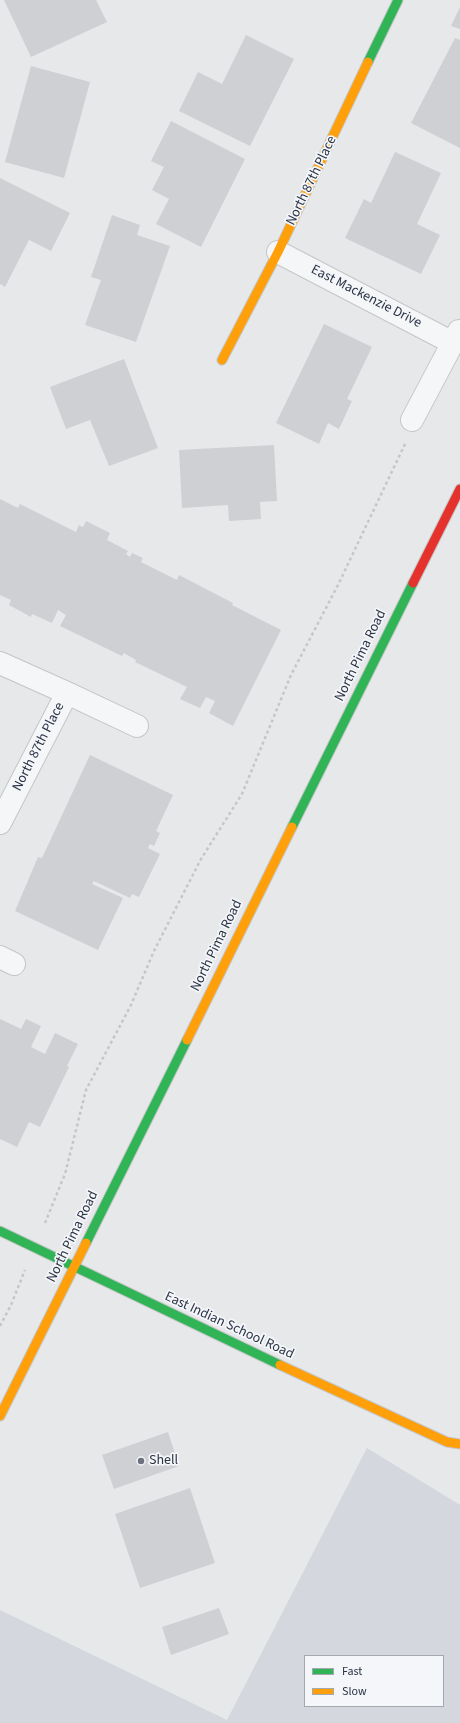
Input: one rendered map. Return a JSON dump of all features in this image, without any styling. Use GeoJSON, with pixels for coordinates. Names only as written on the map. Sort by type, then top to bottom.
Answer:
{"type":"FeatureCollection","features":[{"type":"Feature","properties":{"kind":"main road","name":"North 87th Place"},"geometry":{"type":"LineString","coordinates":[[222,360],[278,252],[398,0]]}},
{"type":"Feature","properties":{"kind":"main road","name":"North Pima Road"},"geometry":{"type":"LineString","coordinates":[[0,1416],[460,489]]}},
{"type":"Feature","properties":{"kind":"main road","name":"East Indian School Road"},"geometry":{"type":"LineString","coordinates":[[0,1231],[74,1268],[290,1370],[447,1442],[460,1444]]}},
{"type":"Feature","properties":{"kind":"main road","name":"East Indian School Road"},"geometry":{"type":"LineString","coordinates":[[447,1442],[460,1454]]}},
{"type":"Feature","properties":{"kind":"street","name":"East Mackenzie Drive"},"geometry":{"type":"LineString","coordinates":[[278,252],[457,336]]}},
{"type":"Feature","properties":{"kind":"street"},"geometry":{"type":"LineString","coordinates":[[412,420],[457,336]]}},
{"type":"Feature","properties":{"kind":"street"},"geometry":{"type":"LineString","coordinates":[[0,663],[137,726]]}},
{"type":"Feature","properties":{"kind":"street","name":"North 87th Place"},"geometry":{"type":"LineString","coordinates":[[0,823],[67,693]]}},
{"type":"Feature","properties":{"kind":"path"},"geometry":{"type":"LineString","coordinates":[[59,1189],[65,1174],[86,1090],[131,1005],[154,951],[201,859],[248,783],[252,767],[291,675],[338,585],[400,455],[414,423],[412,420]]}},
{"type":"Feature","properties":{"kind":"path"},"geometry":{"type":"LineString","coordinates":[[0,1326],[11,1304]]}},
{"type":"Feature","properties":{"kind":"shaded area"},"geometry":{"type":"Polygon","coordinates":[[[367,1448],[460,1505],[460,1723],[0,1723],[0,1610],[227,1720],[367,1448]]]}},
{"type":"Feature","properties":{"kind":"building"},"geometry":{"type":"Polygon","coordinates":[[[4,0],[96,0],[107,22],[31,57],[4,0]]]}},
{"type":"Feature","properties":{"kind":"building"},"geometry":{"type":"Polygon","coordinates":[[[460,7],[460,29],[451,26],[460,7]]]}},
{"type":"Feature","properties":{"kind":"building"},"geometry":{"type":"Polygon","coordinates":[[[246,35],[294,59],[250,146],[179,111],[198,72],[222,84],[246,35]]]}},
{"type":"Feature","properties":{"kind":"building"},"geometry":{"type":"Polygon","coordinates":[[[455,38],[460,40],[460,148],[411,123],[455,38]]]}},
{"type":"Feature","properties":{"kind":"building"},"geometry":{"type":"Polygon","coordinates":[[[31,66],[90,82],[64,178],[5,162],[31,66]]]}},
{"type":"Feature","properties":{"kind":"building"},"geometry":{"type":"Polygon","coordinates":[[[171,121],[245,159],[201,247],[156,224],[169,199],[152,190],[164,167],[151,161],[171,121]]]}},
{"type":"Feature","properties":{"kind":"building"},"geometry":{"type":"Polygon","coordinates":[[[395,152],[441,173],[417,224],[440,235],[421,274],[345,238],[364,199],[371,203],[395,152]]]}},
{"type":"Feature","properties":{"kind":"building"},"geometry":{"type":"Polygon","coordinates":[[[0,178],[70,213],[51,251],[29,240],[5,287],[0,284],[0,178]]]}},
{"type":"Feature","properties":{"kind":"building"},"geometry":{"type":"Polygon","coordinates":[[[112,215],[140,225],[137,235],[170,246],[136,342],[85,325],[101,280],[91,277],[112,215]]]}},
{"type":"Feature","properties":{"kind":"building"},"geometry":{"type":"Polygon","coordinates":[[[324,324],[372,347],[347,399],[352,401],[339,429],[328,423],[319,444],[276,423],[324,324]]]}},
{"type":"Feature","properties":{"kind":"building"},"geometry":{"type":"Polygon","coordinates":[[[124,359],[158,448],[109,466],[90,420],[66,429],[50,387],[124,359]]]}},
{"type":"Feature","properties":{"kind":"building"},"geometry":{"type":"Polygon","coordinates":[[[274,445],[277,501],[260,502],[261,519],[229,521],[228,505],[182,508],[179,450],[274,445]]]}},
{"type":"Feature","properties":{"kind":"building"},"geometry":{"type":"Polygon","coordinates":[[[0,499],[18,508],[20,504],[76,532],[79,525],[83,527],[86,521],[110,533],[107,540],[128,551],[126,554],[130,557],[132,553],[143,558],[141,562],[177,580],[179,575],[233,603],[232,605],[281,630],[233,726],[209,713],[215,701],[206,697],[200,708],[180,699],[187,687],[135,662],[136,660],[124,653],[122,656],[60,626],[66,615],[58,610],[52,623],[32,614],[31,617],[9,605],[11,600],[0,595],[0,499]]]}},
{"type":"Feature","properties":{"kind":"building"},"geometry":{"type":"Polygon","coordinates":[[[90,755],[173,795],[156,831],[160,833],[154,846],[150,844],[148,848],[160,854],[139,897],[132,894],[130,898],[94,881],[92,884],[123,898],[98,950],[15,911],[38,857],[42,858],[90,755]]]}},
{"type":"Feature","properties":{"kind":"building"},"geometry":{"type":"Polygon","coordinates":[[[0,1019],[21,1029],[26,1019],[41,1026],[31,1047],[45,1054],[55,1033],[78,1044],[67,1066],[69,1067],[40,1127],[29,1122],[17,1147],[0,1139],[0,1019]]]}},
{"type":"Feature","properties":{"kind":"building","name":"Shell"},"geometry":{"type":"Polygon","coordinates":[[[168,1432],[179,1466],[114,1489],[102,1455],[168,1432]]]}},
{"type":"Feature","properties":{"kind":"building","name":"Shell"},"geometry":{"type":"Polygon","coordinates":[[[190,1488],[215,1563],[140,1588],[115,1514],[190,1488]]]}},
{"type":"Feature","properties":{"kind":"building"},"geometry":{"type":"Polygon","coordinates":[[[219,1608],[229,1634],[171,1655],[162,1627],[219,1608]]]}},
{"type":"Feature","properties":{"kind":"traffic: fast"},"geometry":{"type":"LineString","coordinates":[[368,62],[398,0]]}},
{"type":"Feature","properties":{"kind":"traffic: fast"},"geometry":{"type":"LineString","coordinates":[[292,827],[413,583]]}},
{"type":"Feature","properties":{"kind":"traffic: fast"},"geometry":{"type":"LineString","coordinates":[[86,1243],[187,1040]]}},
{"type":"Feature","properties":{"kind":"traffic: fast"},"geometry":{"type":"LineString","coordinates":[[0,1231],[280,1365]]}},
{"type":"Feature","properties":{"kind":"traffic: slow"},"geometry":{"type":"LineString","coordinates":[[222,360],[278,252],[368,62]]}},
{"type":"Feature","properties":{"kind":"traffic: slow"},"geometry":{"type":"LineString","coordinates":[[187,1040],[292,827]]}},
{"type":"Feature","properties":{"kind":"traffic: slow"},"geometry":{"type":"LineString","coordinates":[[0,1416],[86,1243]]}},
{"type":"Feature","properties":{"kind":"traffic: slow"},"geometry":{"type":"LineString","coordinates":[[280,1365],[447,1442],[460,1444]]}},
{"type":"Feature","properties":{"kind":"traffic: jam"},"geometry":{"type":"LineString","coordinates":[[413,583],[460,489]]}},
{"type":"Feature","properties":{"kind":"place","name":"Shell"},"geometry":{"type":"Point","coordinates":[141,1461]}}]}
